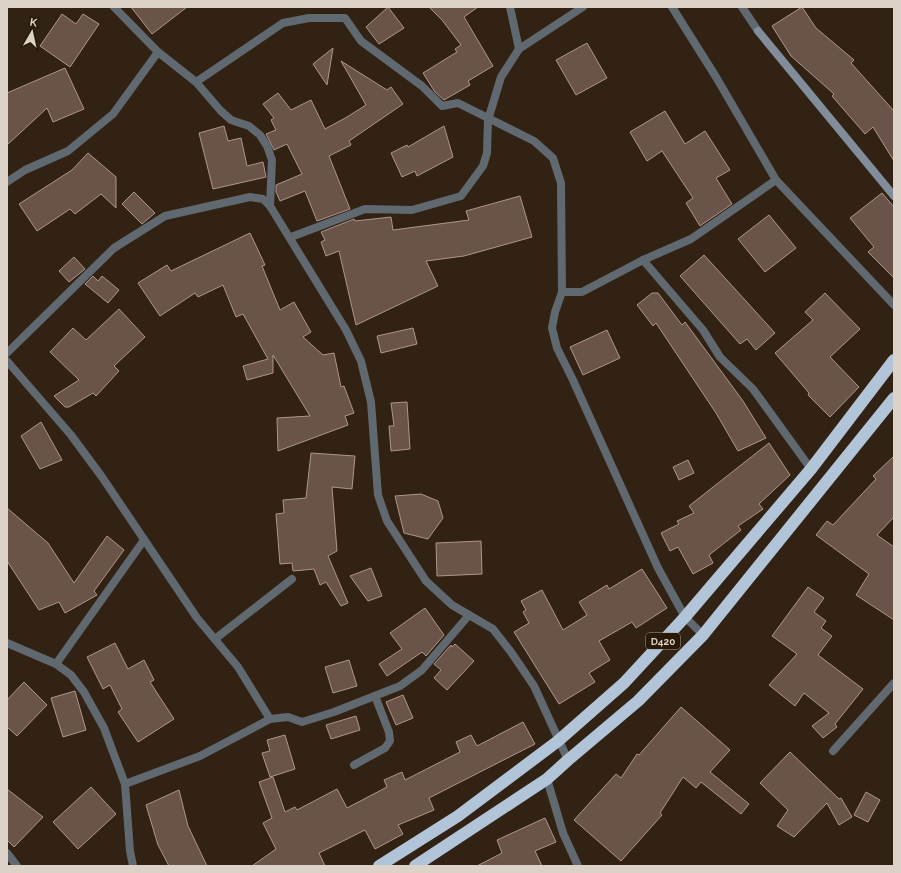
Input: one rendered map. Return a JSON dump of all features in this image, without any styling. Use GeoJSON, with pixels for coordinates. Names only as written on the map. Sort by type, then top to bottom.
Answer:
{"type":"FeatureCollection","features":[{"type":"Feature","properties":{"kind":"highway","name":"D420"},"geometry":{"type":"LineString","coordinates":[[379,866],[458,816],[558,741],[624,683],[685,617],[811,469],[894,360]]}},
{"type":"Feature","properties":{"kind":"highway","name":"D420"},"geometry":{"type":"LineString","coordinates":[[415,866],[547,780],[568,760],[638,701],[703,635],[894,398]]}},
{"type":"Feature","properties":{"kind":"street"},"geometry":{"type":"LineString","coordinates":[[114,7],[158,52],[196,82],[220,110],[231,120],[249,126],[260,135],[268,146],[272,160],[270,206]]}},
{"type":"Feature","properties":{"kind":"street"},"geometry":{"type":"LineString","coordinates":[[510,7],[519,49]]}},
{"type":"Feature","properties":{"kind":"street"},"geometry":{"type":"LineString","coordinates":[[290,237],[365,209],[412,210],[461,196],[483,166],[487,153],[488,120],[501,77],[519,49],[583,7]]}},
{"type":"Feature","properties":{"kind":"street"},"geometry":{"type":"LineString","coordinates":[[672,7],[716,77],[776,180],[894,305]]}},
{"type":"Feature","properties":{"kind":"street"},"geometry":{"type":"LineString","coordinates":[[742,7],[758,31],[894,196]]}},
{"type":"Feature","properties":{"kind":"street"},"geometry":{"type":"LineString","coordinates":[[196,82],[282,23],[309,18],[345,18],[361,41],[422,86],[442,106],[458,103],[488,120],[534,141],[553,158],[561,183],[562,292],[555,312],[552,328],[557,348],[658,568],[685,617],[703,635]]}},
{"type":"Feature","properties":{"kind":"street"},"geometry":{"type":"LineString","coordinates":[[7,182],[25,170],[68,152],[113,114],[158,52]]}},
{"type":"Feature","properties":{"kind":"street"},"geometry":{"type":"LineString","coordinates":[[562,292],[582,292],[643,260],[691,240],[776,180]]}},
{"type":"Feature","properties":{"kind":"street"},"geometry":{"type":"LineString","coordinates":[[7,353],[114,248],[165,216],[250,197],[263,199],[270,206],[290,237],[346,330],[361,361],[371,402],[378,495],[387,520],[426,581],[452,605],[493,629],[511,652],[534,686],[568,760]]}},
{"type":"Feature","properties":{"kind":"street"},"geometry":{"type":"LineString","coordinates":[[643,260],[703,330],[720,357],[753,389],[811,469]]}},
{"type":"Feature","properties":{"kind":"street"},"geometry":{"type":"LineString","coordinates":[[7,361],[71,435],[102,477],[197,618],[238,667],[270,719]]}},
{"type":"Feature","properties":{"kind":"street"},"geometry":{"type":"LineString","coordinates":[[56,664],[144,540]]}},
{"type":"Feature","properties":{"kind":"street"},"geometry":{"type":"LineString","coordinates":[[215,639],[292,579]]}},
{"type":"Feature","properties":{"kind":"street"},"geometry":{"type":"LineString","coordinates":[[124,784],[200,756],[270,719],[288,717],[302,722],[334,712],[400,686],[422,670],[469,615]]}},
{"type":"Feature","properties":{"kind":"street"},"geometry":{"type":"LineString","coordinates":[[7,643],[56,664],[71,675],[84,692],[104,728],[124,784],[130,851],[133,866]]}},
{"type":"Feature","properties":{"kind":"street"},"geometry":{"type":"LineString","coordinates":[[833,751],[894,683]]}},
{"type":"Feature","properties":{"kind":"street"},"geometry":{"type":"LineString","coordinates":[[354,765],[385,748],[390,741],[389,732],[375,696]]}},
{"type":"Feature","properties":{"kind":"street"},"geometry":{"type":"LineString","coordinates":[[547,780],[563,833],[576,865]]}},
{"type":"Feature","properties":{"kind":"street"},"geometry":{"type":"LineString","coordinates":[[7,853],[17,866]]}},
{"type":"Feature","properties":{"kind":"building"},"geometry":{"type":"Polygon","coordinates":[[[131,7],[187,7],[152,34],[131,7]]]}},
{"type":"Feature","properties":{"kind":"building"},"geometry":{"type":"Polygon","coordinates":[[[388,7],[404,28],[379,44],[366,27],[388,7]]]}},
{"type":"Feature","properties":{"kind":"building"},"geometry":{"type":"Polygon","coordinates":[[[429,7],[478,7],[464,17],[493,66],[468,81],[470,85],[444,100],[435,92],[423,73],[457,52],[455,49],[461,45],[442,20],[429,7]]]}},
{"type":"Feature","properties":{"kind":"building"},"geometry":{"type":"Polygon","coordinates":[[[802,7],[816,28],[854,60],[851,63],[894,111],[894,161],[873,127],[865,134],[832,96],[834,94],[791,56],[772,26],[802,7]]]}},
{"type":"Feature","properties":{"kind":"building"},"geometry":{"type":"Polygon","coordinates":[[[62,14],[76,24],[83,14],[99,24],[70,67],[40,46],[62,14]]]}},
{"type":"Feature","properties":{"kind":"building"},"geometry":{"type":"Polygon","coordinates":[[[587,43],[607,78],[576,95],[556,60],[587,43]]]}},
{"type":"Feature","properties":{"kind":"building"},"geometry":{"type":"Polygon","coordinates":[[[333,48],[327,85],[313,64],[333,48]]]}},
{"type":"Feature","properties":{"kind":"building"},"geometry":{"type":"Polygon","coordinates":[[[341,61],[387,90],[391,87],[403,104],[349,141],[351,145],[329,156],[350,209],[317,221],[305,191],[280,201],[276,192],[276,185],[302,174],[287,144],[274,150],[266,134],[276,130],[271,120],[274,118],[263,104],[278,93],[291,110],[311,100],[325,129],[347,117],[366,105],[341,61]]]}},
{"type":"Feature","properties":{"kind":"building"},"geometry":{"type":"Polygon","coordinates":[[[65,68],[84,109],[53,122],[47,108],[7,145],[7,93],[65,68]]]}},
{"type":"Feature","properties":{"kind":"building"},"geometry":{"type":"Polygon","coordinates":[[[665,111],[685,144],[705,131],[730,170],[716,178],[732,204],[700,226],[686,203],[693,198],[662,151],[647,161],[630,132],[665,111]]]}},
{"type":"Feature","properties":{"kind":"building"},"geometry":{"type":"Polygon","coordinates":[[[224,126],[228,141],[241,138],[247,166],[263,162],[266,177],[213,189],[199,133],[224,126]]]}},
{"type":"Feature","properties":{"kind":"building"},"geometry":{"type":"Polygon","coordinates":[[[444,126],[453,157],[417,176],[415,171],[402,177],[391,153],[407,145],[408,147],[444,126]]]}},
{"type":"Feature","properties":{"kind":"building"},"geometry":{"type":"Polygon","coordinates":[[[88,153],[116,177],[116,208],[101,194],[75,214],[70,209],[37,231],[19,204],[72,170],[88,153]]]}},
{"type":"Feature","properties":{"kind":"building"},"geometry":{"type":"Polygon","coordinates":[[[134,192],[155,213],[142,224],[122,204],[134,192]]]}},
{"type":"Feature","properties":{"kind":"building"},"geometry":{"type":"Polygon","coordinates":[[[882,193],[894,207],[894,278],[868,252],[874,247],[850,218],[882,193]]]}},
{"type":"Feature","properties":{"kind":"building"},"geometry":{"type":"Polygon","coordinates":[[[520,196],[532,237],[464,256],[426,261],[438,286],[356,325],[339,251],[326,256],[321,242],[325,240],[321,232],[354,219],[355,221],[391,217],[393,230],[469,220],[466,211],[520,196]]]}},
{"type":"Feature","properties":{"kind":"building"},"geometry":{"type":"Polygon","coordinates":[[[769,215],[796,248],[765,272],[738,239],[769,215]]]}},
{"type":"Feature","properties":{"kind":"building"},"geometry":{"type":"Polygon","coordinates":[[[250,233],[265,265],[262,266],[280,310],[294,302],[311,332],[303,337],[323,355],[334,353],[341,387],[344,386],[354,413],[345,416],[348,425],[278,451],[277,418],[310,416],[273,355],[273,373],[247,380],[243,366],[268,359],[243,314],[236,317],[223,285],[198,297],[195,293],[160,316],[138,283],[167,265],[171,271],[250,233]]]}},
{"type":"Feature","properties":{"kind":"building"},"geometry":{"type":"Polygon","coordinates":[[[704,255],[775,333],[756,350],[747,339],[740,344],[680,276],[704,255]]]}},
{"type":"Feature","properties":{"kind":"building"},"geometry":{"type":"Polygon","coordinates":[[[74,257],[85,269],[69,282],[59,271],[74,257]]]}},
{"type":"Feature","properties":{"kind":"building"},"geometry":{"type":"Polygon","coordinates":[[[93,276],[98,281],[102,276],[119,290],[108,303],[85,284],[93,276]]]}},
{"type":"Feature","properties":{"kind":"building"},"geometry":{"type":"Polygon","coordinates":[[[652,293],[658,293],[682,325],[685,322],[743,401],[766,438],[738,451],[716,413],[656,323],[653,326],[637,305],[652,293]]]}},
{"type":"Feature","properties":{"kind":"building"},"geometry":{"type":"Polygon","coordinates":[[[825,293],[860,329],[830,357],[859,387],[830,417],[808,395],[809,393],[775,353],[813,320],[805,312],[825,293]]]}},
{"type":"Feature","properties":{"kind":"building"},"geometry":{"type":"Polygon","coordinates":[[[119,309],[145,337],[114,366],[119,371],[96,396],[93,393],[69,407],[65,407],[54,396],[79,380],[50,352],[73,328],[86,340],[119,309]]]}},
{"type":"Feature","properties":{"kind":"building"},"geometry":{"type":"Polygon","coordinates":[[[413,328],[417,344],[381,353],[377,336],[413,328]]]}},
{"type":"Feature","properties":{"kind":"building"},"geometry":{"type":"Polygon","coordinates":[[[607,330],[620,358],[583,375],[570,347],[607,330]]]}},
{"type":"Feature","properties":{"kind":"building"},"geometry":{"type":"Polygon","coordinates":[[[407,402],[410,449],[391,451],[389,426],[394,426],[391,403],[407,402]]]}},
{"type":"Feature","properties":{"kind":"building"},"geometry":{"type":"Polygon","coordinates":[[[41,422],[62,460],[40,469],[21,436],[41,422]]]}},
{"type":"Feature","properties":{"kind":"building"},"geometry":{"type":"Polygon","coordinates":[[[769,443],[790,475],[759,504],[763,509],[738,526],[741,530],[709,555],[713,563],[693,574],[678,547],[670,551],[661,533],[679,524],[677,521],[694,513],[689,506],[769,443]]]}},
{"type":"Feature","properties":{"kind":"building"},"geometry":{"type":"Polygon","coordinates":[[[311,453],[355,456],[352,489],[332,487],[337,551],[328,556],[348,603],[341,606],[326,582],[320,585],[314,569],[293,571],[292,563],[280,564],[276,514],[284,513],[283,500],[306,498],[311,453]]]}},
{"type":"Feature","properties":{"kind":"building"},"geometry":{"type":"Polygon","coordinates":[[[894,456],[894,517],[877,535],[894,547],[894,620],[856,595],[869,574],[816,535],[827,521],[833,525],[876,479],[873,476],[894,456]]]}},
{"type":"Feature","properties":{"kind":"building"},"geometry":{"type":"Polygon","coordinates":[[[688,460],[694,473],[679,480],[673,467],[688,460]]]}},
{"type":"Feature","properties":{"kind":"building"},"geometry":{"type":"Polygon","coordinates":[[[421,494],[438,501],[443,518],[428,539],[404,533],[395,496],[421,494]]]}},
{"type":"Feature","properties":{"kind":"building"},"geometry":{"type":"Polygon","coordinates":[[[7,508],[48,543],[74,583],[107,536],[124,550],[94,591],[97,595],[65,613],[59,602],[39,610],[7,561],[7,508]]]}},
{"type":"Feature","properties":{"kind":"building"},"geometry":{"type":"Polygon","coordinates":[[[481,541],[482,574],[437,576],[436,543],[481,541]]]}},
{"type":"Feature","properties":{"kind":"building"},"geometry":{"type":"Polygon","coordinates":[[[371,568],[382,596],[368,601],[350,576],[371,568]]]}},
{"type":"Feature","properties":{"kind":"building"},"geometry":{"type":"Polygon","coordinates":[[[642,569],[667,608],[636,628],[632,622],[599,641],[610,660],[589,673],[595,682],[559,704],[514,632],[529,623],[523,612],[526,610],[521,601],[542,590],[563,630],[587,615],[579,602],[607,585],[609,589],[642,569]]]}},
{"type":"Feature","properties":{"kind":"building"},"geometry":{"type":"Polygon","coordinates":[[[808,587],[824,598],[814,612],[826,621],[821,628],[832,636],[818,655],[863,689],[835,724],[837,727],[823,738],[812,726],[829,713],[804,693],[795,706],[769,685],[797,654],[772,636],[808,587]]]}},
{"type":"Feature","properties":{"kind":"building"},"geometry":{"type":"Polygon","coordinates":[[[425,608],[444,635],[426,656],[422,652],[387,676],[379,664],[402,649],[390,633],[425,608]]]}},
{"type":"Feature","properties":{"kind":"building"},"geometry":{"type":"Polygon","coordinates":[[[115,643],[128,669],[144,660],[154,680],[150,682],[174,719],[138,742],[118,712],[122,709],[110,685],[103,689],[87,657],[115,643]]]}},
{"type":"Feature","properties":{"kind":"building"},"geometry":{"type":"Polygon","coordinates":[[[455,644],[474,661],[447,690],[434,678],[441,670],[434,664],[451,645],[452,647],[455,644]]]}},
{"type":"Feature","properties":{"kind":"building"},"geometry":{"type":"Polygon","coordinates":[[[349,660],[357,686],[333,693],[325,667],[349,660]]]}},
{"type":"Feature","properties":{"kind":"building"},"geometry":{"type":"Polygon","coordinates":[[[24,682],[47,705],[17,736],[7,727],[7,700],[24,682]]]}},
{"type":"Feature","properties":{"kind":"building"},"geometry":{"type":"Polygon","coordinates":[[[75,691],[86,730],[63,737],[51,698],[75,691]]]}},
{"type":"Feature","properties":{"kind":"building"},"geometry":{"type":"Polygon","coordinates":[[[403,695],[413,718],[396,725],[386,702],[403,695]]]}},
{"type":"Feature","properties":{"kind":"building"},"geometry":{"type":"Polygon","coordinates":[[[681,707],[730,750],[710,772],[749,804],[741,814],[701,782],[696,788],[683,777],[660,813],[662,815],[621,861],[574,820],[616,774],[621,778],[637,754],[639,755],[681,707]]]}},
{"type":"Feature","properties":{"kind":"building"},"geometry":{"type":"Polygon","coordinates":[[[356,716],[360,730],[331,739],[326,725],[356,716]]]}},
{"type":"Feature","properties":{"kind":"building"},"geometry":{"type":"Polygon","coordinates":[[[523,722],[535,744],[429,798],[434,810],[398,825],[403,834],[375,849],[365,830],[319,853],[325,866],[252,866],[276,849],[263,823],[272,818],[259,782],[273,777],[285,812],[295,807],[297,810],[337,789],[347,808],[387,787],[384,780],[402,772],[405,780],[460,752],[456,742],[471,735],[477,746],[523,722]]]}},
{"type":"Feature","properties":{"kind":"building"},"geometry":{"type":"Polygon","coordinates":[[[285,735],[295,769],[270,777],[262,753],[270,751],[267,740],[285,735]]]}},
{"type":"Feature","properties":{"kind":"building"},"geometry":{"type":"Polygon","coordinates":[[[790,752],[839,799],[841,798],[852,817],[839,825],[827,803],[794,837],[777,826],[788,810],[760,783],[790,752]]]}},
{"type":"Feature","properties":{"kind":"building"},"geometry":{"type":"Polygon","coordinates":[[[91,787],[116,814],[78,849],[53,822],[91,787]]]}},
{"type":"Feature","properties":{"kind":"building"},"geometry":{"type":"Polygon","coordinates":[[[7,789],[43,817],[14,847],[7,840],[7,789]]]}},
{"type":"Feature","properties":{"kind":"building"},"geometry":{"type":"Polygon","coordinates":[[[179,790],[188,826],[207,866],[169,866],[158,845],[146,805],[179,790]]]}},
{"type":"Feature","properties":{"kind":"building"},"geometry":{"type":"Polygon","coordinates":[[[866,792],[880,800],[868,822],[854,815],[866,792]]]}},
{"type":"Feature","properties":{"kind":"building"},"geometry":{"type":"Polygon","coordinates":[[[545,818],[556,842],[535,851],[542,866],[477,866],[502,853],[497,840],[545,818]]]}}]}
